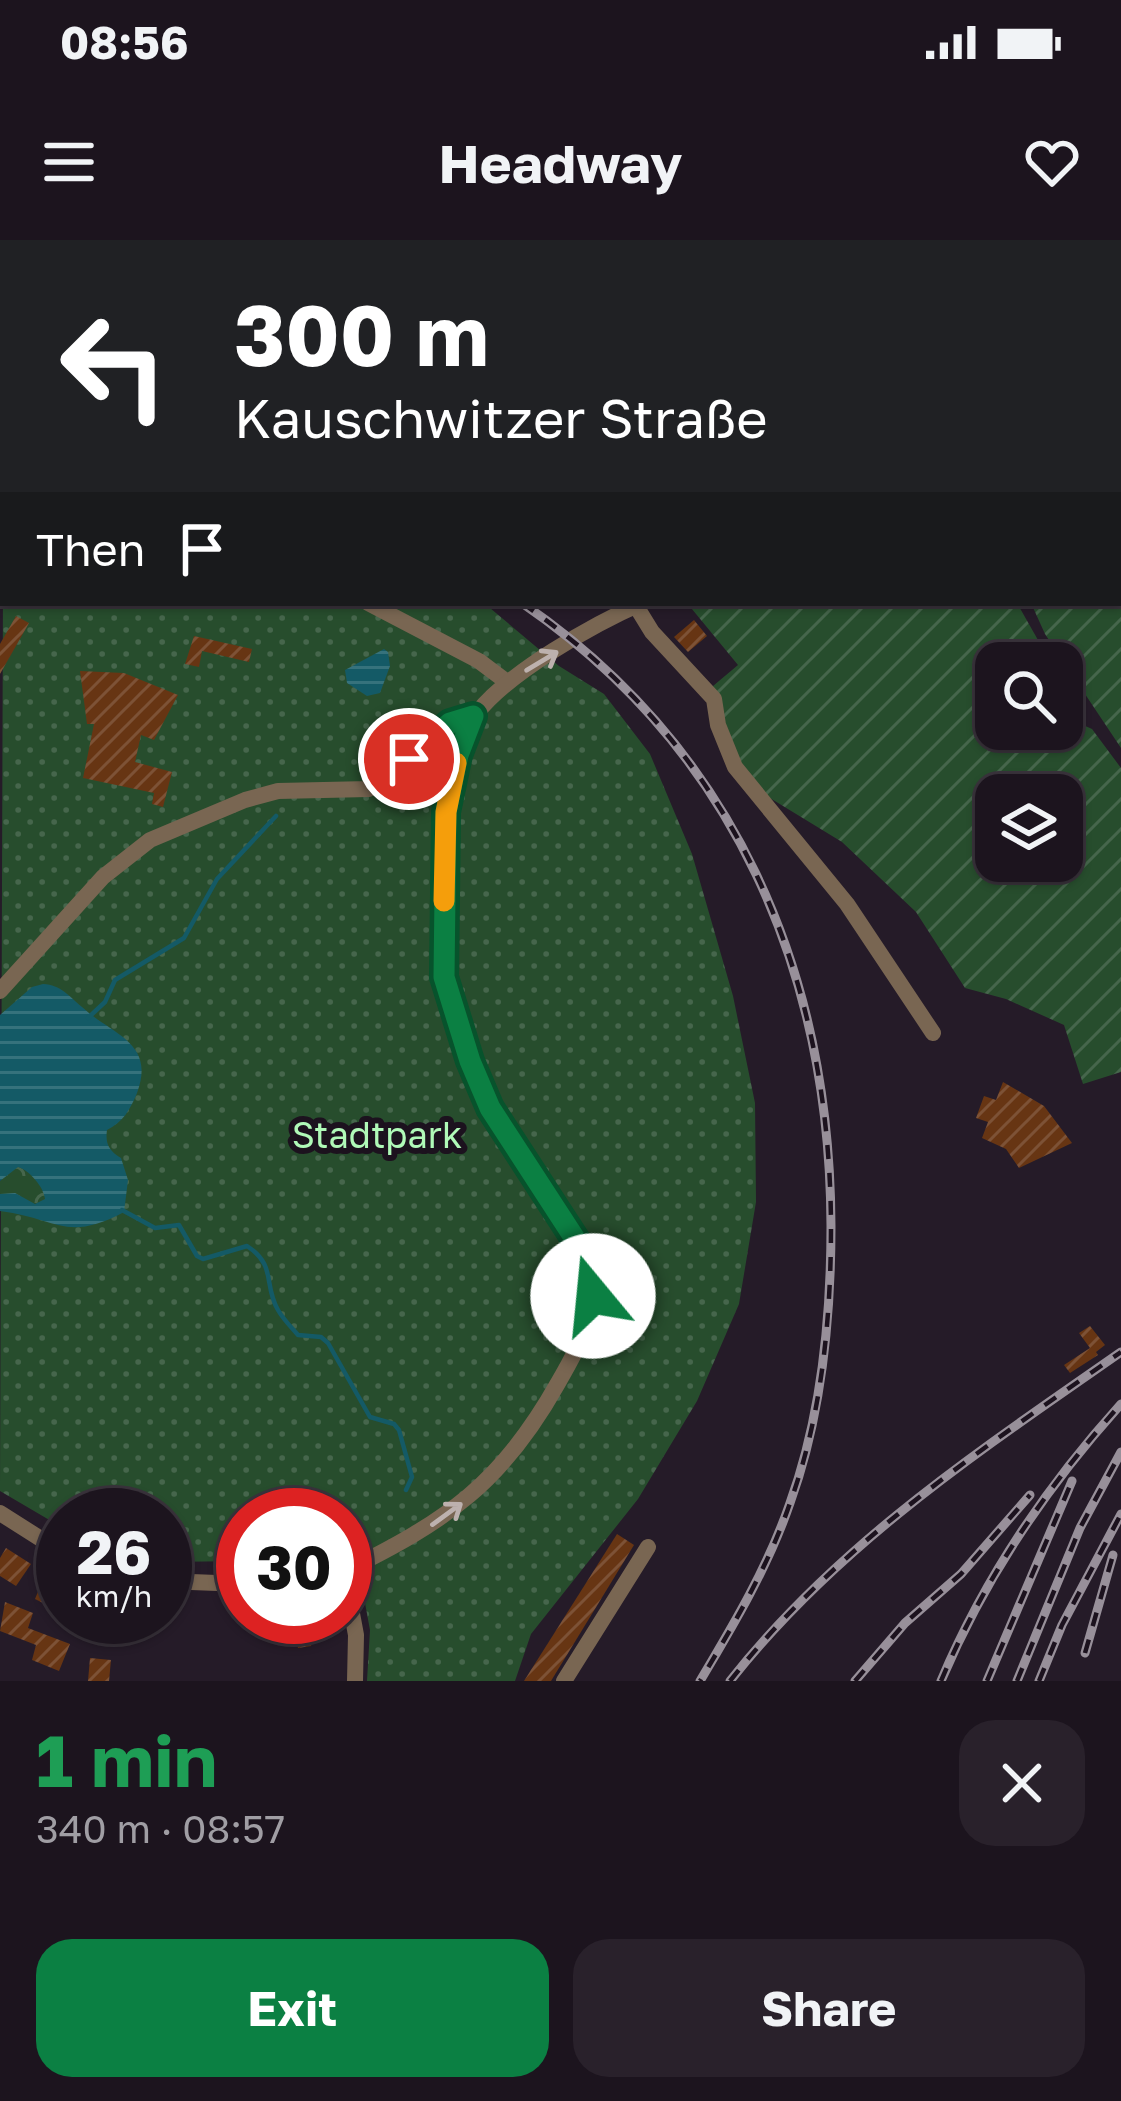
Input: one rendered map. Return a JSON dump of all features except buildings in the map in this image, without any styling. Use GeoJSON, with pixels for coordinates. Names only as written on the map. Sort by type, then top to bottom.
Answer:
{"type":"FeatureCollection","features":[{"type":"Feature","properties":{"kind":"street"},"geometry":{"type":"LineString","coordinates":[[374,606],[507,682]]}},
{"type":"Feature","properties":{"kind":"street"},"geometry":{"type":"LineString","coordinates":[[372,1558],[433,1525],[482,1488],[515,1452],[580,1344],[593,1296],[579,1245],[490,1108],[444,977],[446,812],[458,755],[473,716],[507,682],[632,607],[714,699],[722,739],[735,766],[847,904],[933,1034]]}},
{"type":"Feature","properties":{"kind":"street"},"geometry":{"type":"LineString","coordinates":[[0,992],[104,877],[150,839],[278,791],[369,789],[450,723],[473,716]]}},
{"type":"Feature","properties":{"kind":"street"},"geometry":{"type":"LineString","coordinates":[[0,1513],[36,1536]]}},
{"type":"Feature","properties":{"kind":"street"},"geometry":{"type":"LineString","coordinates":[[564,1681],[647,1547]]}},
{"type":"Feature","properties":{"kind":"street"},"geometry":{"type":"LineString","coordinates":[[355,1644],[355,1681]]}},
{"type":"Feature","properties":{"kind":"green space","name":"Stadtpark"},"geometry":{"type":"Polygon","coordinates":[[[3,606],[488,606],[559,666],[604,694],[650,754],[692,854],[733,996],[755,1103],[756,1202],[739,1304],[697,1401],[638,1499],[531,1634],[515,1681],[367,1681],[372,1644],[372,1488],[216,1488],[216,1561],[192,1562],[192,1488],[36,1488],[36,1512],[0,1491],[3,606]]]}},
{"type":"Feature","properties":{"kind":"green space"},"geometry":{"type":"Polygon","coordinates":[[[689,606],[1019,606],[1039,642],[975,642],[975,750],[1083,750],[1083,725],[1092,729],[1121,768],[1121,1072],[1083,1084],[1064,1025],[1006,999],[965,988],[916,912],[842,842],[765,795],[736,761],[713,686],[738,665],[689,606]]]}},
{"type":"Feature","properties":{"kind":"green space"},"geometry":{"type":"Polygon","coordinates":[[[1032,606],[1121,606],[1121,748],[1083,691],[1083,642],[1050,642],[1032,606]]]}},
{"type":"Feature","properties":{"kind":"green space"},"geometry":{"type":"Polygon","coordinates":[[[18,1167],[35,1180],[45,1200],[35,1204],[15,1193],[0,1194],[0,1181],[18,1167]]]}},
{"type":"Feature","properties":{"kind":"water"},"geometry":{"type":"Polygon","coordinates":[[[384,649],[390,666],[380,693],[367,696],[347,683],[345,670],[384,649]]]}},
{"type":"Feature","properties":{"kind":"water"},"geometry":{"type":"Polygon","coordinates":[[[55,986],[118,1033],[141,1062],[132,1105],[107,1130],[109,1146],[121,1158],[128,1180],[124,1212],[88,1226],[62,1226],[0,1211],[0,1194],[15,1193],[35,1204],[45,1199],[35,1180],[18,1167],[0,1181],[0,1015],[32,987],[55,986]]]}},
{"type":"Feature","properties":{"kind":"waterway"},"geometry":{"type":"LineString","coordinates":[[88,1018],[105,1002],[115,980],[184,938],[217,879],[276,816]]}},
{"type":"Feature","properties":{"kind":"waterway"},"geometry":{"type":"LineString","coordinates":[[122,1210],[155,1228],[179,1225],[203,1259],[247,1246],[256,1253],[285,1320],[298,1335],[321,1337],[328,1343],[370,1417],[399,1430],[412,1477],[406,1490]]}},
{"type":"Feature","properties":{"kind":"railway"},"geometry":{"type":"LineString","coordinates":[[526,606],[596,661],[660,726],[713,797],[756,874],[789,956],[812,1042],[826,1132],[831,1226],[817,1401],[781,1527],[750,1595],[700,1681]]}},
{"type":"Feature","properties":{"kind":"railway"},"geometry":{"type":"LineString","coordinates":[[730,1681],[772,1632],[864,1543],[963,1463],[1121,1352]]}},
{"type":"Feature","properties":{"kind":"railway"},"geometry":{"type":"LineString","coordinates":[[941,1681],[1019,1535],[1121,1404]]}},
{"type":"Feature","properties":{"kind":"railway"},"geometry":{"type":"LineString","coordinates":[[1017,1681],[1080,1528],[1121,1452]]}},
{"type":"Feature","properties":{"kind":"railway"},"geometry":{"type":"LineString","coordinates":[[987,1681],[1072,1481]]}},
{"type":"Feature","properties":{"kind":"railway"},"geometry":{"type":"LineString","coordinates":[[855,1681],[905,1623],[961,1574],[1030,1495]]}},
{"type":"Feature","properties":{"kind":"railway"},"geometry":{"type":"LineString","coordinates":[[1039,1681],[1062,1625],[1121,1514]]}},
{"type":"Feature","properties":{"kind":"railway"},"geometry":{"type":"LineString","coordinates":[[1085,1653],[1113,1555]]}},
{"type":"Feature","properties":{"kind":"slow traffic"},"geometry":{"type":"LineString","coordinates":[[444,901],[446,812],[456,763]]}},
{"type":"Feature","properties":{"kind":"route"},"geometry":{"type":"LineString","coordinates":[[409,759],[450,723],[473,716],[458,755],[446,812],[444,977],[490,1108],[579,1245],[593,1296]]}}]}
